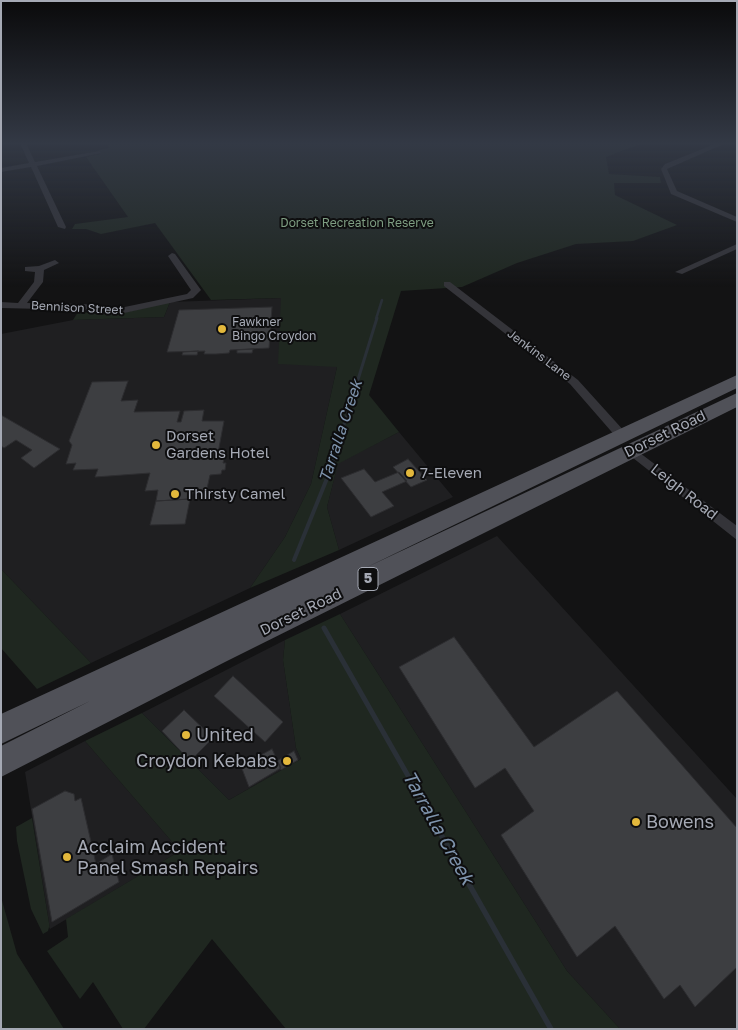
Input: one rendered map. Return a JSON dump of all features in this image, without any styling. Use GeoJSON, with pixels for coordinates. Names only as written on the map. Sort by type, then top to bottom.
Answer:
{"type":"FeatureCollection","features":[{"type":"Feature","properties":{"kind":"main road","name":"Dorset Road"},"geometry":{"type":"LineString","coordinates":[[1,729],[211,642],[626,443],[737,381]]}},
{"type":"Feature","properties":{"kind":"main road","name":"Dorset Road"},"geometry":{"type":"LineString","coordinates":[[626,443],[737,399]]}},
{"type":"Feature","properties":{"kind":"main road","name":"Dorset Road"},"geometry":{"type":"LineString","coordinates":[[1,762],[211,642]]}},
{"type":"Feature","properties":{"kind":"street"},"geometry":{"type":"LineString","coordinates":[[45,191],[62,227]]}},
{"type":"Feature","properties":{"kind":"street"},"geometry":{"type":"LineString","coordinates":[[674,191],[737,220]]}},
{"type":"Feature","properties":{"kind":"street"},"geometry":{"type":"LineString","coordinates":[[679,272],[737,246]]}},
{"type":"Feature","properties":{"kind":"street","name":"Bennison Street"},"geometry":{"type":"LineString","coordinates":[[1,305],[84,307],[115,312],[131,310],[159,301],[190,296],[196,290],[172,256]]}},
{"type":"Feature","properties":{"kind":"street"},"geometry":{"type":"LineString","coordinates":[[28,269],[40,269],[55,263]]}},
{"type":"Feature","properties":{"kind":"street"},"geometry":{"type":"LineString","coordinates":[[20,306],[38,282],[40,269]]}},
{"type":"Feature","properties":{"kind":"street","name":"Jenkins Lane"},"geometry":{"type":"LineString","coordinates":[[447,284],[574,382],[626,443]]}},
{"type":"Feature","properties":{"kind":"street","name":"Leigh Road"},"geometry":{"type":"LineString","coordinates":[[626,443],[737,534]]}},
{"type":"Feature","properties":{"kind":"shaded area"},"geometry":{"type":"Polygon","coordinates":[[[281,298],[337,367],[311,484],[285,537],[250,588],[91,663],[1,569],[1,334],[73,320],[164,317],[170,302],[281,298]]]}},
{"type":"Feature","properties":{"kind":"shaded area"},"geometry":{"type":"Polygon","coordinates":[[[399,432],[453,497],[339,550],[327,507],[338,463],[399,432]]]}},
{"type":"Feature","properties":{"kind":"shaded area"},"geometry":{"type":"Polygon","coordinates":[[[497,536],[737,799],[737,1029],[620,1029],[567,971],[340,614],[497,536]]]}},
{"type":"Feature","properties":{"kind":"shaded area"},"geometry":{"type":"Polygon","coordinates":[[[285,640],[283,660],[296,748],[301,759],[229,800],[142,713],[285,640]]]}},
{"type":"Feature","properties":{"kind":"shaded area"},"geometry":{"type":"Polygon","coordinates":[[[85,741],[180,851],[50,929],[25,772],[85,741]]]}},
{"type":"Feature","properties":{"kind":"green space","name":"Dorset Recreation Reserve"},"geometry":{"type":"Polygon","coordinates":[[[110,191],[615,191],[615,195],[677,225],[633,241],[576,244],[517,263],[462,287],[401,291],[369,395],[399,432],[338,464],[327,507],[339,550],[250,588],[285,537],[311,484],[337,367],[278,364],[281,298],[211,300],[155,223],[101,234],[86,229],[72,229],[75,224],[128,217],[110,191]]]}},
{"type":"Feature","properties":{"kind":"green space"},"geometry":{"type":"Polygon","coordinates":[[[170,302],[164,317],[73,320],[78,312],[118,314],[170,302]]]}},
{"type":"Feature","properties":{"kind":"green space"},"geometry":{"type":"Polygon","coordinates":[[[1,569],[91,663],[37,689],[1,648],[1,569]]]}},
{"type":"Feature","properties":{"kind":"green space"},"geometry":{"type":"Polygon","coordinates":[[[340,614],[567,971],[620,1029],[286,1029],[212,939],[144,1029],[123,1029],[93,982],[80,999],[47,951],[68,937],[66,919],[180,851],[85,741],[142,713],[229,800],[301,759],[296,748],[283,660],[285,640],[340,614]]]}},
{"type":"Feature","properties":{"kind":"green space"},"geometry":{"type":"Polygon","coordinates":[[[32,818],[50,929],[49,927],[48,931],[43,934],[31,909],[17,841],[16,827],[32,818]]]}},
{"type":"Feature","properties":{"kind":"green space"},"geometry":{"type":"Polygon","coordinates":[[[1,897],[17,954],[64,1029],[1,1029],[1,897]]]}},
{"type":"Feature","properties":{"kind":"building","name":"Fawkner Bingo Croydon"},"geometry":{"type":"Polygon","coordinates":[[[272,307],[269,348],[230,350],[229,353],[216,354],[204,354],[205,351],[167,352],[179,310],[272,307]]]}},
{"type":"Feature","properties":{"kind":"building"},"geometry":{"type":"Polygon","coordinates":[[[253,349],[252,353],[237,353],[237,350],[253,349]]]}},
{"type":"Feature","properties":{"kind":"building"},"geometry":{"type":"Polygon","coordinates":[[[198,351],[197,355],[182,355],[183,352],[198,351]]]}},
{"type":"Feature","properties":{"kind":"building"},"geometry":{"type":"Polygon","coordinates":[[[128,381],[121,401],[138,400],[134,412],[180,411],[177,422],[181,422],[184,411],[204,410],[202,421],[224,421],[218,453],[222,453],[221,459],[224,459],[223,463],[226,463],[225,470],[222,470],[221,474],[210,475],[206,493],[192,493],[191,499],[156,501],[158,490],[145,491],[150,473],[95,477],[98,469],[73,470],[76,463],[66,464],[72,445],[69,441],[92,382],[128,381]]]}},
{"type":"Feature","properties":{"kind":"building"},"geometry":{"type":"Polygon","coordinates":[[[1,415],[60,449],[34,468],[21,458],[32,450],[16,440],[4,448],[1,446],[1,415]]]}},
{"type":"Feature","properties":{"kind":"building","name":"7-Eleven"},"geometry":{"type":"Polygon","coordinates":[[[408,459],[427,480],[411,487],[393,467],[408,459]]]}},
{"type":"Feature","properties":{"kind":"building"},"geometry":{"type":"Polygon","coordinates":[[[364,469],[375,482],[399,472],[407,481],[382,492],[394,506],[371,517],[341,478],[364,469]]]}},
{"type":"Feature","properties":{"kind":"building"},"geometry":{"type":"Polygon","coordinates":[[[190,499],[185,524],[150,525],[156,501],[190,499]]]}},
{"type":"Feature","properties":{"kind":"building"},"geometry":{"type":"Polygon","coordinates":[[[454,637],[534,747],[617,691],[737,828],[737,967],[695,1007],[680,985],[664,999],[615,926],[577,957],[501,835],[534,811],[505,768],[475,788],[399,667],[454,637]]]}},
{"type":"Feature","properties":{"kind":"building"},"geometry":{"type":"Polygon","coordinates":[[[233,676],[283,722],[265,742],[214,696],[233,676]]]}},
{"type":"Feature","properties":{"kind":"building"},"geometry":{"type":"Polygon","coordinates":[[[184,710],[213,738],[190,761],[162,731],[184,710]]]}},
{"type":"Feature","properties":{"kind":"building"},"geometry":{"type":"Polygon","coordinates":[[[272,749],[281,768],[249,787],[241,766],[272,749]]]}},
{"type":"Feature","properties":{"kind":"building"},"geometry":{"type":"Polygon","coordinates":[[[294,751],[298,760],[281,770],[277,761],[294,751]]]}},
{"type":"Feature","properties":{"kind":"building"},"geometry":{"type":"Polygon","coordinates":[[[65,791],[74,794],[75,801],[81,798],[96,864],[112,854],[119,882],[52,922],[32,809],[65,791]]]}},
{"type":"Feature","properties":{"kind":"waterway","name":"Tarralla Creek"},"geometry":{"type":"LineString","coordinates":[[376,319],[382,300]]}},
{"type":"Feature","properties":{"kind":"waterway","name":"Tarralla Creek"},"geometry":{"type":"LineString","coordinates":[[339,441],[377,318]]}},
{"type":"Feature","properties":{"kind":"waterway","name":"Tarralla Creek"},"geometry":{"type":"LineString","coordinates":[[294,560],[332,466],[340,440]]}},
{"type":"Feature","properties":{"kind":"waterway","name":"Tarralla Creek"},"geometry":{"type":"LineString","coordinates":[[324,628],[415,788]]}},
{"type":"Feature","properties":{"kind":"waterway","name":"Tarralla Creek"},"geometry":{"type":"LineString","coordinates":[[414,787],[551,1029]]}},
{"type":"Feature","properties":{"kind":"place","name":"Fawkner Bingo Croydon"},"geometry":{"type":"Point","coordinates":[222,329]}},
{"type":"Feature","properties":{"kind":"place","name":"Dorset Gardens Hotel"},"geometry":{"type":"Point","coordinates":[156,445]}},
{"type":"Feature","properties":{"kind":"place","name":"7-Eleven"},"geometry":{"type":"Point","coordinates":[410,473]}},
{"type":"Feature","properties":{"kind":"place","name":"Thirsty Camel"},"geometry":{"type":"Point","coordinates":[175,494]}},
{"type":"Feature","properties":{"kind":"place","name":"United"},"geometry":{"type":"Point","coordinates":[186,735]}},
{"type":"Feature","properties":{"kind":"place","name":"Croydon Kebabs"},"geometry":{"type":"Point","coordinates":[287,761]}},
{"type":"Feature","properties":{"kind":"place","name":"Bowens"},"geometry":{"type":"Point","coordinates":[636,822]}},
{"type":"Feature","properties":{"kind":"place","name":"Acclaim Accident Panel Smash Repairs"},"geometry":{"type":"Point","coordinates":[67,857]}}]}
